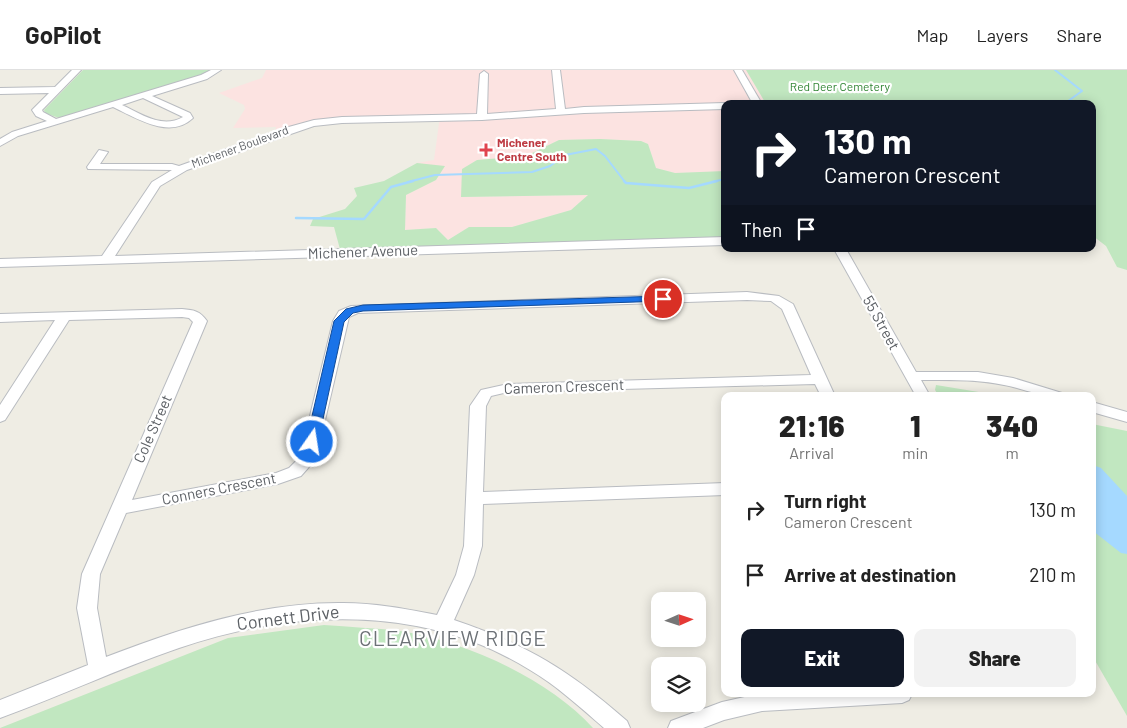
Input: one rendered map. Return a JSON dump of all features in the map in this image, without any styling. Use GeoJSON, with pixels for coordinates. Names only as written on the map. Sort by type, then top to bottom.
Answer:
{"type":"FeatureCollection","features":[{"type":"Feature","properties":{"kind":"street"},"geometry":{"type":"LineString","coordinates":[[55,122],[39,114],[37,110],[77,70]]}},
{"type":"Feature","properties":{"kind":"street"},"geometry":{"type":"LineString","coordinates":[[0,143],[15,134],[204,77],[217,70]]}},
{"type":"Feature","properties":{"kind":"street"},"geometry":{"type":"LineString","coordinates":[[556,70],[561,112]]}},
{"type":"Feature","properties":{"kind":"street"},"geometry":{"type":"LineString","coordinates":[[738,70],[756,100]]}},
{"type":"Feature","properties":{"kind":"street"},"geometry":{"type":"LineString","coordinates":[[482,117],[484,74]]}},
{"type":"Feature","properties":{"kind":"street"},"geometry":{"type":"LineString","coordinates":[[0,91],[58,90]]}},
{"type":"Feature","properties":{"kind":"street"},"geometry":{"type":"LineString","coordinates":[[114,104],[158,125],[172,125],[188,118],[187,115],[143,95]]}},
{"type":"Feature","properties":{"kind":"street","name":"Michener Boulevard"},"geometry":{"type":"LineString","coordinates":[[106,260],[154,186],[179,169],[306,124],[338,120],[482,117],[721,106]]}},
{"type":"Feature","properties":{"kind":"street"},"geometry":{"type":"LineString","coordinates":[[103,152],[92,167],[169,167],[179,169]]}},
{"type":"Feature","properties":{"kind":"street","name":"Michener Avenue"},"geometry":{"type":"LineString","coordinates":[[0,263],[721,241]]}},
{"type":"Feature","properties":{"kind":"street","name":"55 Street"},"geometry":{"type":"LineString","coordinates":[[842,252],[921,392]]}},
{"type":"Feature","properties":{"kind":"street","name":"Conners Crescent"},"geometry":{"type":"LineString","coordinates":[[119,508],[278,478],[301,468],[308,459],[340,321],[349,311],[363,308],[774,298],[783,301],[788,307],[820,379]]}},
{"type":"Feature","properties":{"kind":"street","name":"Cole Street"},"geometry":{"type":"LineString","coordinates":[[65,316],[182,313],[193,314],[200,321],[96,558],[87,590],[88,618],[99,671]]}},
{"type":"Feature","properties":{"kind":"street"},"geometry":{"type":"LineString","coordinates":[[0,318],[65,316]]}},
{"type":"Feature","properties":{"kind":"street"},"geometry":{"type":"LineString","coordinates":[[0,416],[65,316]]}},
{"type":"Feature","properties":{"kind":"street"},"geometry":{"type":"LineString","coordinates":[[912,376],[978,376],[1002,380],[1043,392]]}},
{"type":"Feature","properties":{"kind":"street"},"geometry":{"type":"LineString","coordinates":[[820,379],[826,392]]}},
{"type":"Feature","properties":{"kind":"street","name":"Cameron Crescent"},"geometry":{"type":"LineString","coordinates":[[443,623],[470,559],[474,534],[476,498],[478,406],[482,396],[492,390],[820,379]]}},
{"type":"Feature","properties":{"kind":"street"},"geometry":{"type":"LineString","coordinates":[[1096,408],[1127,417]]}},
{"type":"Feature","properties":{"kind":"street"},"geometry":{"type":"LineString","coordinates":[[476,498],[721,489]]}},
{"type":"Feature","properties":{"kind":"street","name":"Cornett Drive"},"geometry":{"type":"LineString","coordinates":[[0,709],[218,628],[288,614],[318,612],[384,613],[443,623],[498,642],[523,654],[563,678],[587,697],[619,728]]}},
{"type":"Feature","properties":{"kind":"street"},"geometry":{"type":"LineString","coordinates":[[679,728],[722,711],[762,702],[850,697]]}},
{"type":"Feature","properties":{"kind":"shaded area","name":"Michener Centre South"},"geometry":{"type":"Polygon","coordinates":[[[266,70],[746,70],[764,100],[721,100],[721,172],[675,173],[656,168],[648,144],[641,141],[559,140],[526,156],[477,160],[462,170],[462,197],[588,195],[571,210],[512,227],[469,227],[448,240],[436,228],[405,230],[406,195],[436,180],[444,167],[417,163],[434,160],[440,116],[319,120],[275,132],[276,127],[233,128],[245,109],[244,105],[219,93],[262,78],[266,70]]]}},
{"type":"Feature","properties":{"kind":"green space"},"geometry":{"type":"Polygon","coordinates":[[[83,70],[212,70],[59,118],[45,113],[44,110],[83,70]]]}},
{"type":"Feature","properties":{"kind":"green space","name":"Red Deer Cemetery"},"geometry":{"type":"Polygon","coordinates":[[[746,70],[1127,70],[1127,270],[1117,267],[1106,246],[1096,238],[1096,100],[764,100],[746,70]]]}},
{"type":"Feature","properties":{"kind":"green space"},"geometry":{"type":"Polygon","coordinates":[[[559,140],[641,141],[648,144],[656,168],[675,173],[721,171],[721,241],[341,253],[334,227],[310,226],[313,219],[345,209],[357,196],[354,188],[384,181],[417,163],[445,166],[436,180],[406,195],[405,230],[436,228],[448,240],[469,227],[512,227],[571,210],[588,195],[461,197],[462,169],[477,160],[526,156],[559,140]]]}},
{"type":"Feature","properties":{"kind":"green space"},"geometry":{"type":"Polygon","coordinates":[[[936,385],[979,392],[936,392],[936,385]]]}},
{"type":"Feature","properties":{"kind":"green space"},"geometry":{"type":"Polygon","coordinates":[[[1096,425],[1127,431],[1127,716],[1096,662],[1096,425]]]}},
{"type":"Feature","properties":{"kind":"green space"},"geometry":{"type":"Polygon","coordinates":[[[324,625],[400,631],[451,643],[478,653],[530,678],[575,710],[593,728],[0,728],[228,638],[324,625]]]}},
{"type":"Feature","properties":{"kind":"water"},"geometry":{"type":"Polygon","coordinates":[[[1096,466],[1101,468],[1127,496],[1127,554],[1121,553],[1096,533],[1096,466]]]}},
{"type":"Feature","properties":{"kind":"waterway"},"geometry":{"type":"LineString","coordinates":[[1055,70],[1082,91],[1070,100]]}},
{"type":"Feature","properties":{"kind":"waterway"},"geometry":{"type":"LineString","coordinates":[[408,182],[435,175],[532,172],[550,166],[565,155],[596,149],[605,156],[625,182]]}},
{"type":"Feature","properties":{"kind":"waterway"},"geometry":{"type":"LineString","coordinates":[[712,182],[721,180]]}},
{"type":"Feature","properties":{"kind":"waterway"},"geometry":{"type":"LineString","coordinates":[[296,218],[364,219],[391,187],[413,181]]}},
{"type":"Feature","properties":{"kind":"waterway"},"geometry":{"type":"LineString","coordinates":[[625,182],[689,188],[717,181]]}},
{"type":"Feature","properties":{"kind":"place","name":"Michener Centre South"},"geometry":{"type":"Point","coordinates":[486,150]}},
{"type":"Feature","properties":{"kind":"district","name":"CLEARVIEW RIDGE"},"geometry":{"type":"Point","coordinates":[453,639]}},
{"type":"Feature","properties":{"kind":"route"},"geometry":{"type":"LineString","coordinates":[[312,442],[341,317],[356,308],[663,299]]}}]}
